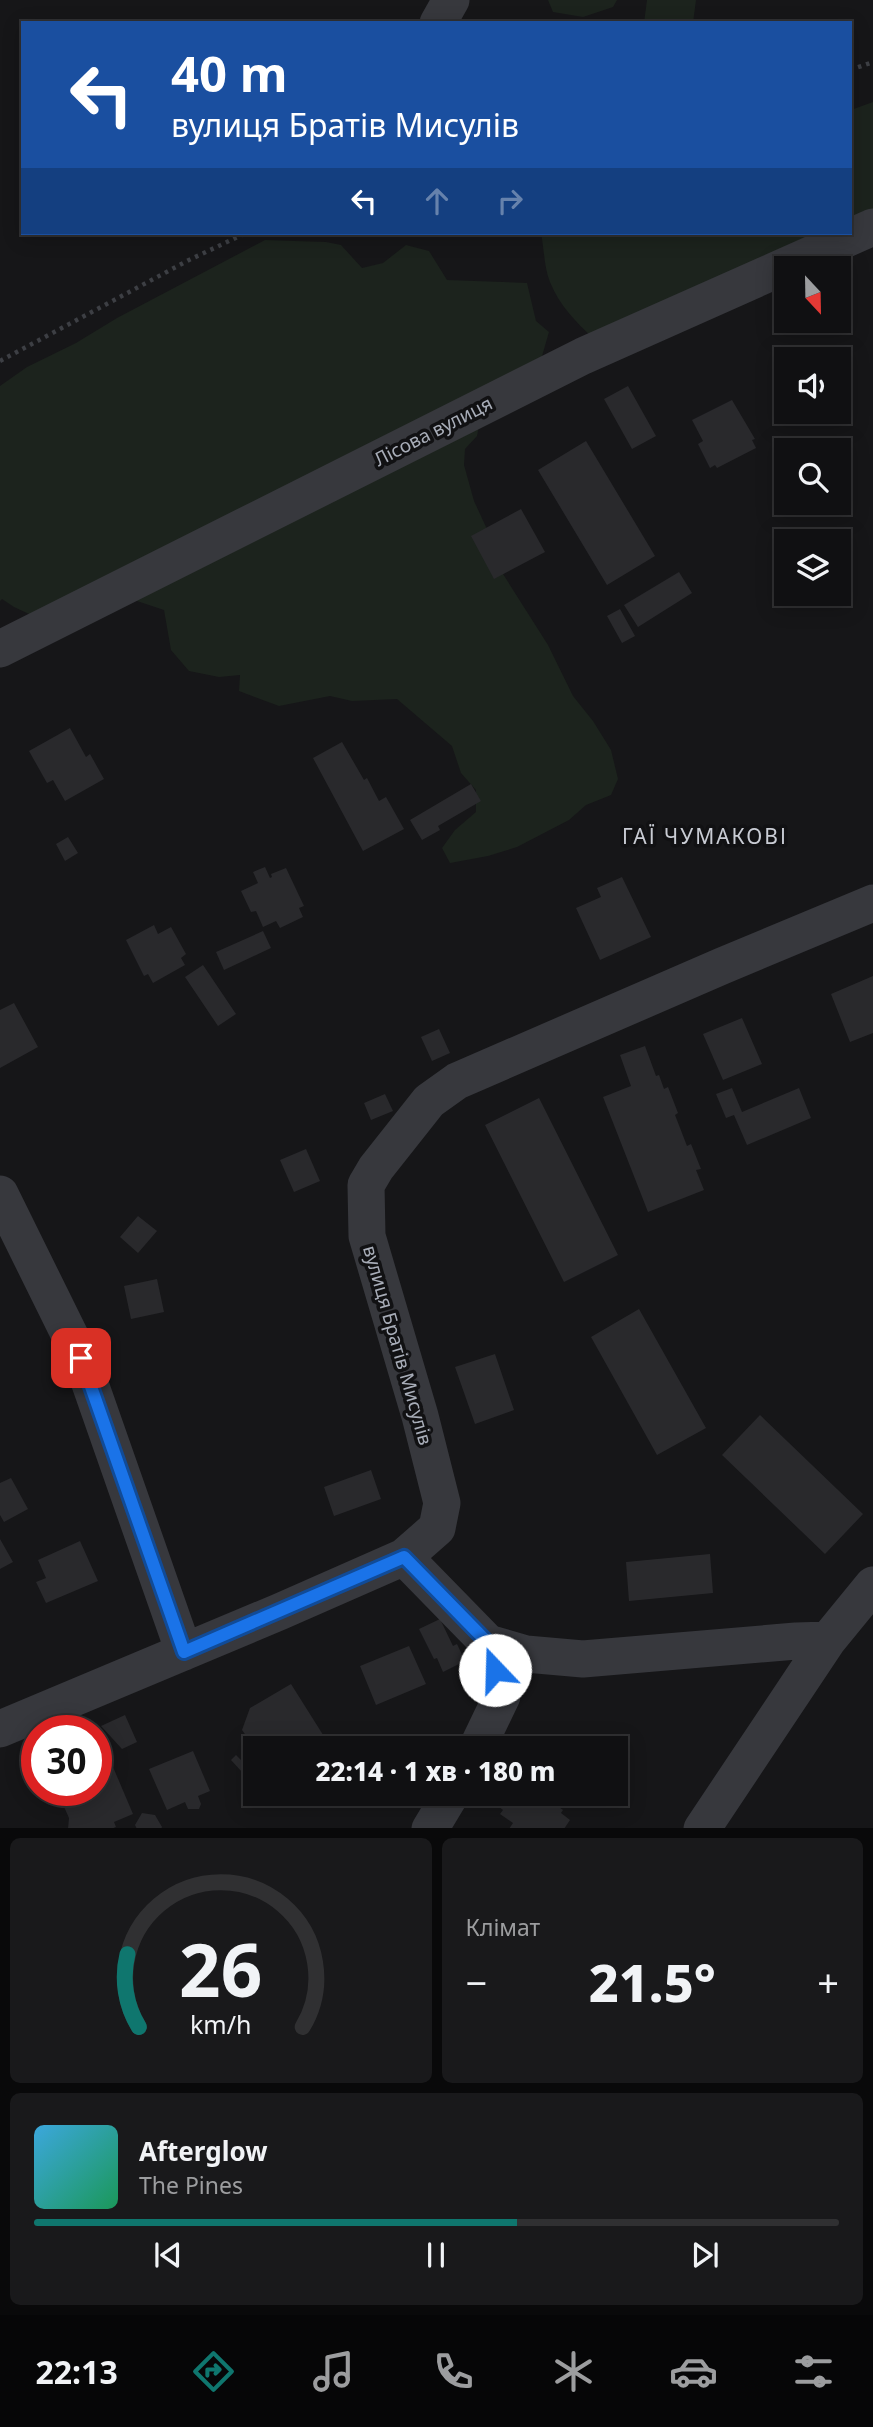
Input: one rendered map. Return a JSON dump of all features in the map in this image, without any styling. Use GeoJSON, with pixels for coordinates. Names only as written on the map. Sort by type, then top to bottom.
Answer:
{"type":"FeatureCollection","features":[{"type":"Feature","properties":{"kind":"street"},"geometry":{"type":"LineString","coordinates":[[439,21],[451,0]]}},
{"type":"Feature","properties":{"kind":"street","name":"Лісова вулиця"},"geometry":{"type":"LineString","coordinates":[[0,649],[583,356],[873,227]]}},
{"type":"Feature","properties":{"kind":"street","name":"вулиця Братів Мисулів"},"geometry":{"type":"LineString","coordinates":[[0,1729],[404,1557],[437,1528],[442,1503],[420,1416],[367,1236],[366,1185],[376,1168],[429,1101],[457,1081],[873,903]]}},
{"type":"Feature","properties":{"kind":"street"},"geometry":{"type":"LineString","coordinates":[[0,1194],[81,1358],[184,1652]]}},
{"type":"Feature","properties":{"kind":"street"},"geometry":{"type":"LineString","coordinates":[[404,1557],[488,1643],[502,1696],[483,1736]]}},
{"type":"Feature","properties":{"kind":"street"},"geometry":{"type":"LineString","coordinates":[[703,1828],[828,1640],[873,1585]]}},
{"type":"Feature","properties":{"kind":"street"},"geometry":{"type":"LineString","coordinates":[[488,1643],[526,1654],[583,1659],[828,1640]]}},
{"type":"Feature","properties":{"kind":"street"},"geometry":{"type":"LineString","coordinates":[[431,1828],[443,1806]]}},
{"type":"Feature","properties":{"kind":"path"},"geometry":{"type":"LineString","coordinates":[[852,69],[873,62]]}},
{"type":"Feature","properties":{"kind":"path"},"geometry":{"type":"LineString","coordinates":[[0,361],[177,266],[242,235]]}},
{"type":"Feature","properties":{"kind":"shaded area"},"geometry":{"type":"Polygon","coordinates":[[[548,0],[617,0],[613,7],[583,17],[553,12],[548,0]]]}},
{"type":"Feature","properties":{"kind":"shaded area"},"geometry":{"type":"Polygon","coordinates":[[[647,0],[696,0],[693,21],[644,21],[647,0]]]}},
{"type":"Feature","properties":{"kind":"shaded area"},"geometry":{"type":"Polygon","coordinates":[[[873,102],[873,240],[828,256],[774,256],[774,275],[594,339],[558,298],[548,276],[541,235],[852,235],[852,110],[873,102]]]}},
{"type":"Feature","properties":{"kind":"shaded area"},"geometry":{"type":"Polygon","coordinates":[[[265,240],[341,245],[362,268],[383,263],[406,245],[429,251],[447,280],[527,283],[536,321],[549,332],[540,363],[479,426],[477,436],[465,449],[464,465],[474,501],[493,542],[503,574],[548,645],[573,696],[611,750],[618,779],[611,795],[586,805],[569,820],[517,847],[450,863],[442,848],[455,830],[476,812],[476,790],[461,773],[452,746],[397,699],[352,701],[330,696],[279,706],[239,691],[240,675],[219,677],[189,671],[171,650],[164,610],[134,600],[68,632],[2,599],[0,601],[0,386],[27,367],[265,240]]]}},
{"type":"Feature","properties":{"kind":"building"},"geometry":{"type":"Polygon","coordinates":[[[628,386],[656,436],[632,449],[604,399],[628,386]]]}},
{"type":"Feature","properties":{"kind":"building"},"geometry":{"type":"Polygon","coordinates":[[[732,400],[755,439],[752,440],[756,448],[717,468],[715,465],[710,468],[698,444],[703,441],[692,420],[732,400]]]}},
{"type":"Feature","properties":{"kind":"building"},"geometry":{"type":"Polygon","coordinates":[[[586,441],[655,556],[607,585],[538,470],[586,441]]]}},
{"type":"Feature","properties":{"kind":"building"},"geometry":{"type":"Polygon","coordinates":[[[521,509],[545,552],[494,579],[471,536],[521,509]]]}},
{"type":"Feature","properties":{"kind":"building"},"geometry":{"type":"Polygon","coordinates":[[[679,572],[692,593],[638,627],[624,605],[679,572]]]}},
{"type":"Feature","properties":{"kind":"building"},"geometry":{"type":"Polygon","coordinates":[[[620,609],[635,636],[622,643],[607,616],[620,609]]]}},
{"type":"Feature","properties":{"kind":"building"},"geometry":{"type":"Polygon","coordinates":[[[70,728],[86,757],[90,754],[104,779],[65,801],[53,780],[47,783],[29,751],[70,728]]]}},
{"type":"Feature","properties":{"kind":"building"},"geometry":{"type":"Polygon","coordinates":[[[342,742],[364,780],[367,778],[379,801],[386,797],[404,829],[363,851],[313,758],[342,742]]]}},
{"type":"Feature","properties":{"kind":"building"},"geometry":{"type":"Polygon","coordinates":[[[471,784],[481,801],[438,826],[440,830],[422,840],[410,820],[471,784]]]}},
{"type":"Feature","properties":{"kind":"building"},"geometry":{"type":"Polygon","coordinates":[[[68,837],[78,853],[65,861],[56,844],[68,837]]]}},
{"type":"Feature","properties":{"kind":"building"},"geometry":{"type":"Polygon","coordinates":[[[265,867],[270,878],[271,874],[286,868],[304,906],[299,908],[303,917],[280,928],[276,921],[263,927],[256,911],[251,912],[241,891],[258,883],[253,872],[265,867]]]}},
{"type":"Feature","properties":{"kind":"building"},"geometry":{"type":"Polygon","coordinates":[[[622,877],[651,937],[600,960],[576,908],[601,897],[597,888],[622,877]]]}},
{"type":"Feature","properties":{"kind":"building"},"geometry":{"type":"Polygon","coordinates":[[[154,925],[158,934],[171,927],[186,954],[181,958],[185,965],[153,983],[148,974],[144,976],[126,940],[154,925]]]}},
{"type":"Feature","properties":{"kind":"building"},"geometry":{"type":"Polygon","coordinates":[[[263,931],[271,948],[224,970],[216,952],[263,931]]]}},
{"type":"Feature","properties":{"kind":"building"},"geometry":{"type":"Polygon","coordinates":[[[203,965],[236,1014],[218,1026],[185,977],[203,965]]]}},
{"type":"Feature","properties":{"kind":"building"},"geometry":{"type":"Polygon","coordinates":[[[873,976],[873,1033],[850,1042],[831,994],[873,976]]]}},
{"type":"Feature","properties":{"kind":"building"},"geometry":{"type":"Polygon","coordinates":[[[14,1003],[38,1047],[0,1068],[0,1010],[14,1003]]]}},
{"type":"Feature","properties":{"kind":"building"},"geometry":{"type":"Polygon","coordinates":[[[742,1018],[762,1064],[723,1080],[703,1034],[742,1018]]]}},
{"type":"Feature","properties":{"kind":"building"},"geometry":{"type":"Polygon","coordinates":[[[439,1029],[450,1053],[432,1061],[421,1037],[439,1029]]]}},
{"type":"Feature","properties":{"kind":"building"},"geometry":{"type":"Polygon","coordinates":[[[645,1046],[656,1076],[659,1075],[664,1089],[668,1087],[687,1146],[691,1144],[701,1169],[696,1170],[704,1190],[648,1212],[603,1097],[631,1086],[620,1055],[645,1046]]]}},
{"type":"Feature","properties":{"kind":"building"},"geometry":{"type":"Polygon","coordinates":[[[732,1088],[742,1112],[799,1088],[811,1118],[747,1145],[734,1115],[726,1118],[716,1094],[732,1088]]]}},
{"type":"Feature","properties":{"kind":"building"},"geometry":{"type":"Polygon","coordinates":[[[385,1094],[393,1111],[371,1120],[364,1103],[385,1094]]]}},
{"type":"Feature","properties":{"kind":"building"},"geometry":{"type":"Polygon","coordinates":[[[539,1098],[618,1255],[564,1282],[485,1125],[539,1098]]]}},
{"type":"Feature","properties":{"kind":"building"},"geometry":{"type":"Polygon","coordinates":[[[306,1149],[320,1181],[294,1192],[280,1160],[306,1149]]]}},
{"type":"Feature","properties":{"kind":"building"},"geometry":{"type":"Polygon","coordinates":[[[138,1216],[157,1231],[138,1253],[120,1237],[138,1216]]]}},
{"type":"Feature","properties":{"kind":"building"},"geometry":{"type":"Polygon","coordinates":[[[157,1279],[164,1312],[131,1319],[124,1286],[157,1279]]]}},
{"type":"Feature","properties":{"kind":"building"},"geometry":{"type":"Polygon","coordinates":[[[639,1309],[706,1428],[657,1455],[591,1337],[639,1309]]]}},
{"type":"Feature","properties":{"kind":"building"},"geometry":{"type":"Polygon","coordinates":[[[495,1354],[514,1410],[475,1424],[455,1367],[495,1354]]]}},
{"type":"Feature","properties":{"kind":"building"},"geometry":{"type":"Polygon","coordinates":[[[760,1415],[863,1514],[825,1554],[722,1455],[760,1415]]]}},
{"type":"Feature","properties":{"kind":"building"},"geometry":{"type":"Polygon","coordinates":[[[371,1470],[381,1499],[334,1516],[324,1487],[371,1470]]]}},
{"type":"Feature","properties":{"kind":"building"},"geometry":{"type":"Polygon","coordinates":[[[11,1478],[28,1509],[4,1522],[0,1515],[0,1483],[11,1478]]]}},
{"type":"Feature","properties":{"kind":"building"},"geometry":{"type":"Polygon","coordinates":[[[0,1539],[13,1562],[0,1569],[0,1539]]]}},
{"type":"Feature","properties":{"kind":"building"},"geometry":{"type":"Polygon","coordinates":[[[80,1541],[98,1581],[46,1603],[36,1582],[46,1578],[38,1560],[80,1541]]]}},
{"type":"Feature","properties":{"kind":"building"},"geometry":{"type":"Polygon","coordinates":[[[710,1554],[713,1593],[629,1601],[626,1562],[710,1554]]]}},
{"type":"Feature","properties":{"kind":"building"},"geometry":{"type":"Polygon","coordinates":[[[440,1619],[453,1646],[457,1644],[465,1661],[443,1672],[419,1629],[440,1619]]]}},
{"type":"Feature","properties":{"kind":"building"},"geometry":{"type":"Polygon","coordinates":[[[409,1646],[426,1684],[376,1705],[360,1666],[409,1646]]]}},
{"type":"Feature","properties":{"kind":"building"},"geometry":{"type":"Polygon","coordinates":[[[291,1684],[324,1736],[246,1736],[242,1730],[250,1708],[291,1684]]]}},
{"type":"Feature","properties":{"kind":"building"},"geometry":{"type":"Polygon","coordinates":[[[125,1715],[137,1742],[122,1749],[112,1738],[112,1721],[125,1715]]]}},
{"type":"Feature","properties":{"kind":"building"},"geometry":{"type":"Polygon","coordinates":[[[193,1751],[210,1791],[198,1796],[201,1804],[199,1809],[188,1809],[185,1802],[167,1810],[149,1769],[193,1751]]]}},
{"type":"Feature","properties":{"kind":"building"},"geometry":{"type":"Polygon","coordinates":[[[236,1755],[243,1762],[243,1771],[242,1772],[231,1760],[236,1755]]]}},
{"type":"Feature","properties":{"kind":"building"},"geometry":{"type":"Polygon","coordinates":[[[113,1767],[133,1814],[114,1822],[116,1827],[114,1828],[68,1828],[69,1818],[64,1806],[112,1806],[113,1767]]]}},
{"type":"Feature","properties":{"kind":"building"},"geometry":{"type":"Polygon","coordinates":[[[498,1806],[558,1806],[570,1820],[565,1828],[510,1828],[513,1823],[500,1814],[503,1810],[498,1806]]]}},
{"type":"Feature","properties":{"kind":"building"},"geometry":{"type":"Polygon","coordinates":[[[142,1813],[155,1815],[162,1827],[136,1828],[135,1825],[142,1813]]]}},
{"type":"Feature","properties":{"kind":"district","name":"ГАЇ ЧУМАКОВІ"},"geometry":{"type":"Point","coordinates":[705,836]}},
{"type":"Feature","properties":{"kind":"route"},"geometry":{"type":"LineString","coordinates":[[81,1358],[184,1652],[404,1557],[488,1643],[495,1670]]}}]}
